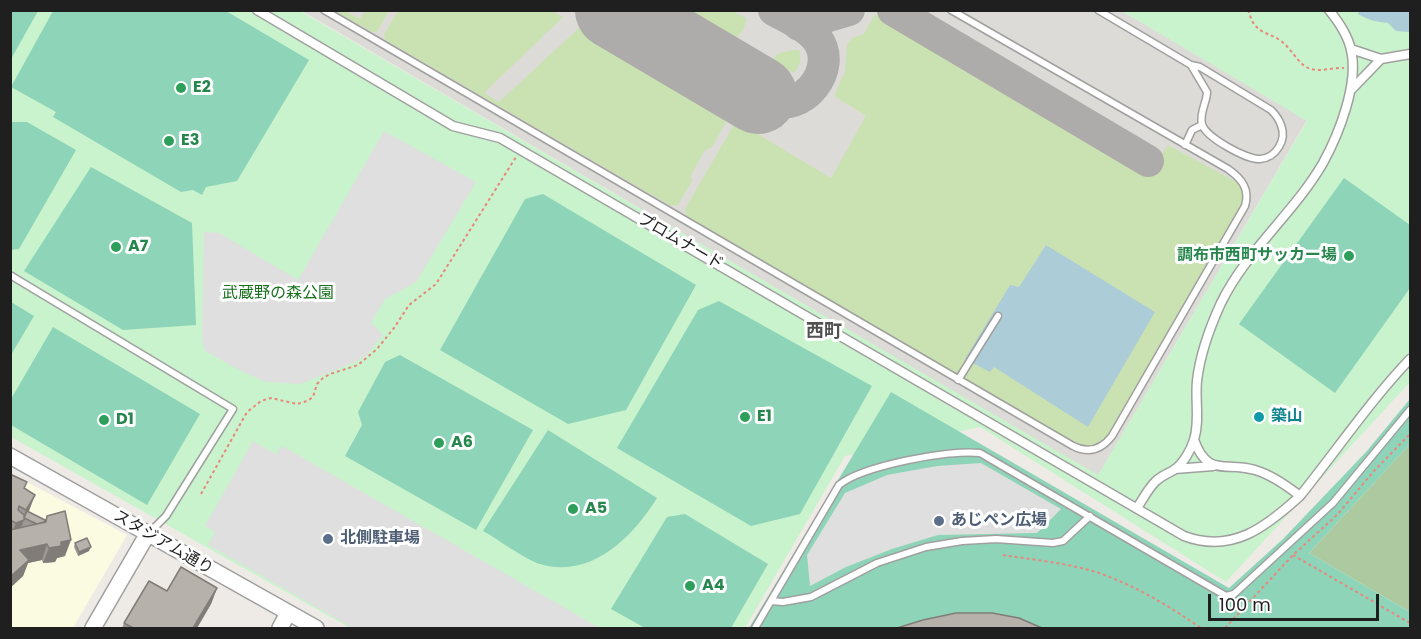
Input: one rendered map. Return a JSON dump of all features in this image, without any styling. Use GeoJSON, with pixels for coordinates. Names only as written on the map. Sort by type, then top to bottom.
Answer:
{"type":"FeatureCollection","features":[{"type":"Feature","properties":{"kind":"street","name":"プロムナード"},"geometry":{"type":"LineString","coordinates":[[257,10],[453,126],[496,136],[521,150],[1184,536],[1201,541],[1217,542],[1237,539],[1265,525],[1299,496],[1355,423],[1410,358]]}},
{"type":"Feature","properties":{"kind":"street"},"geometry":{"type":"LineString","coordinates":[[1137,508],[1155,482],[1175,469],[1186,456],[1194,440],[1197,380],[1209,330],[1217,312],[1244,264],[1271,234],[1323,163],[1338,129],[1351,90],[1351,49],[1340,25],[1329,10]]}},
{"type":"Feature","properties":{"kind":"street"},"geometry":{"type":"LineString","coordinates":[[1351,49],[1382,59],[1410,54]]}},
{"type":"Feature","properties":{"kind":"street"},"geometry":{"type":"LineString","coordinates":[[1351,90],[1382,59]]}},
{"type":"Feature","properties":{"kind":"street"},"geometry":{"type":"LineString","coordinates":[[1194,440],[1200,454],[1213,466]]}},
{"type":"Feature","properties":{"kind":"street","name":"スタジアム通り"},"geometry":{"type":"LineString","coordinates":[[10,456],[316,628]]}},
{"type":"Feature","properties":{"kind":"street"},"geometry":{"type":"LineString","coordinates":[[1175,469],[1213,466],[1254,470],[1273,477],[1299,496]]}},
{"type":"Feature","properties":{"kind":"street"},"geometry":{"type":"LineString","coordinates":[[93,628],[147,535]]}},
{"type":"Feature","properties":{"kind":"street"},"geometry":{"type":"LineString","coordinates":[[280,628],[288,613]]}},
{"type":"Feature","properties":{"kind":"lane"},"geometry":{"type":"LineString","coordinates":[[324,10],[678,214],[958,380],[1079,449],[1093,450],[1107,442],[1247,201],[1245,186],[1238,176],[951,10]]}},
{"type":"Feature","properties":{"kind":"lane"},"geometry":{"type":"LineString","coordinates":[[1098,10],[1271,110],[1281,124],[1282,142],[1277,150],[1269,156],[1252,158],[1214,138],[1202,125],[1201,117],[1207,92],[1191,65]]}},
{"type":"Feature","properties":{"kind":"lane"},"geometry":{"type":"LineString","coordinates":[[1185,145],[1192,130],[1202,125]]}},
{"type":"Feature","properties":{"kind":"lane"},"geometry":{"type":"LineString","coordinates":[[10,275],[233,410],[166,516],[147,535]]}},
{"type":"Feature","properties":{"kind":"lane"},"geometry":{"type":"LineString","coordinates":[[958,380],[998,316]]}},
{"type":"Feature","properties":{"kind":"lane"},"geometry":{"type":"LineString","coordinates":[[755,628],[839,485],[859,474],[921,458],[972,452],[981,453],[1226,596],[1234,594],[1333,503],[1410,410]]}},
{"type":"Feature","properties":{"kind":"lane"},"geometry":{"type":"LineString","coordinates":[[771,601],[783,602],[811,597],[877,563],[926,547],[978,540],[1053,543],[1063,541],[1090,516]]}},
{"type":"Feature","properties":{"kind":"path"},"geometry":{"type":"LineString","coordinates":[[1248,10],[1253,23],[1263,33],[1280,40],[1294,53],[1301,64],[1314,70],[1336,67],[1352,70]]}},
{"type":"Feature","properties":{"kind":"path"},"geometry":{"type":"LineString","coordinates":[[201,494],[247,412],[261,401],[271,398],[297,404],[307,401],[313,397],[317,384],[323,378],[358,365],[377,349],[409,305],[436,284],[521,150]]}},
{"type":"Feature","properties":{"kind":"path"},"geometry":{"type":"LineString","coordinates":[[1225,628],[1293,555],[1338,514],[1373,472],[1410,434]]}},
{"type":"Feature","properties":{"kind":"path"},"geometry":{"type":"LineString","coordinates":[[1003,555],[1061,564],[1098,573],[1138,590],[1201,628]]}},
{"type":"Feature","properties":{"kind":"path"},"geometry":{"type":"LineString","coordinates":[[1293,555],[1410,623]]}},
{"type":"Feature","properties":{"kind":"shaded area"},"geometry":{"type":"Polygon","coordinates":[[[302,11],[1122,11],[1307,120],[1098,476],[302,11]]]}},
{"type":"Feature","properties":{"kind":"shaded area"},"geometry":{"type":"Polygon","coordinates":[[[384,131],[476,182],[416,282],[385,299],[371,323],[383,335],[366,356],[300,384],[266,382],[205,351],[202,340],[204,232],[219,233],[298,280],[384,131]]]}},
{"type":"Feature","properties":{"kind":"shaded area","name":"北側駐車場"},"geometry":{"type":"Polygon","coordinates":[[[253,441],[276,454],[282,446],[600,628],[353,628],[208,545],[215,532],[205,526],[253,441]]]}},
{"type":"Feature","properties":{"kind":"shaded area","name":"あじペン広場"},"geometry":{"type":"Polygon","coordinates":[[[981,463],[1061,509],[1037,533],[938,535],[892,549],[846,567],[810,586],[807,555],[845,493],[887,475],[937,466],[981,463]]]}},
{"type":"Feature","properties":{"kind":"shaded area"},"geometry":{"type":"Polygon","coordinates":[[[10,473],[127,535],[73,628],[11,628],[10,473]]]}},
{"type":"Feature","properties":{"kind":"green space"},"geometry":{"type":"Polygon","coordinates":[[[551,10],[563,17],[484,93],[499,102],[580,27],[730,115],[712,147],[705,150],[691,175],[692,181],[678,205],[671,206],[385,40],[384,34],[398,11],[551,10]]]}},
{"type":"Feature","properties":{"kind":"green space"},"geometry":{"type":"Polygon","coordinates":[[[10,11],[38,11],[11,59],[10,11]]]}},
{"type":"Feature","properties":{"kind":"green space","name":"武蔵野の森公園"},"geometry":{"type":"Polygon","coordinates":[[[11,11],[300,11],[1098,475],[1307,121],[1122,11],[1410,11],[1410,382],[1226,582],[980,427],[845,456],[745,628],[350,628],[11,437],[11,11]]]}},
{"type":"Feature","properties":{"kind":"green space","name":"E2"},"geometry":{"type":"Polygon","coordinates":[[[53,11],[226,11],[309,60],[237,181],[206,187],[202,195],[193,190],[181,192],[53,117],[56,112],[11,87],[53,11]]]}},
{"type":"Feature","properties":{"kind":"green space"},"geometry":{"type":"Polygon","coordinates":[[[335,11],[345,11],[360,19],[365,11],[389,11],[377,32],[372,32],[335,11]]]}},
{"type":"Feature","properties":{"kind":"green space"},"geometry":{"type":"Polygon","coordinates":[[[682,11],[732,11],[746,18],[746,22],[741,33],[732,39],[682,11]]]}},
{"type":"Feature","properties":{"kind":"green space"},"geometry":{"type":"Polygon","coordinates":[[[875,14],[1149,173],[1168,145],[1242,187],[1243,205],[1105,445],[1095,450],[1070,446],[687,217],[685,209],[736,121],[831,178],[866,116],[834,96],[845,71],[847,45],[852,38],[864,34],[875,14]]]}},
{"type":"Feature","properties":{"kind":"green space"},"geometry":{"type":"Polygon","coordinates":[[[799,50],[801,57],[794,73],[773,61],[777,54],[799,50]]]}},
{"type":"Feature","properties":{"kind":"green space"},"geometry":{"type":"Polygon","coordinates":[[[11,122],[27,122],[76,150],[19,249],[11,250],[11,122]]]}},
{"type":"Feature","properties":{"kind":"green space","name":"A7"},"geometry":{"type":"Polygon","coordinates":[[[91,167],[192,223],[196,325],[123,330],[24,271],[91,167]]]}},
{"type":"Feature","properties":{"kind":"green space","name":"調布市西町サッカー場"},"geometry":{"type":"Polygon","coordinates":[[[1344,178],[1410,225],[1410,288],[1335,393],[1239,324],[1344,178]]]}},
{"type":"Feature","properties":{"kind":"green space"},"geometry":{"type":"Polygon","coordinates":[[[543,194],[696,285],[626,410],[568,424],[440,350],[525,199],[543,194]]]}},
{"type":"Feature","properties":{"kind":"green space","name":"E1"},"geometry":{"type":"Polygon","coordinates":[[[719,301],[872,386],[800,514],[751,526],[617,448],[698,310],[719,301]]]}},
{"type":"Feature","properties":{"kind":"green space"},"geometry":{"type":"Polygon","coordinates":[[[11,302],[34,316],[11,355],[11,302]]]}},
{"type":"Feature","properties":{"kind":"green space","name":"D1"},"geometry":{"type":"Polygon","coordinates":[[[53,327],[200,414],[147,505],[11,425],[11,399],[53,327]]]}},
{"type":"Feature","properties":{"kind":"green space","name":"A6"},"geometry":{"type":"Polygon","coordinates":[[[400,355],[533,430],[476,530],[345,456],[362,425],[358,412],[385,362],[400,355]]]}},
{"type":"Feature","properties":{"kind":"green space"},"geometry":{"type":"Polygon","coordinates":[[[891,392],[1229,588],[1283,539],[1366,452],[1410,399],[1410,444],[1309,553],[1410,612],[1410,628],[749,628],[891,392]]]}},
{"type":"Feature","properties":{"kind":"green space","name":"A5"},"geometry":{"type":"Polygon","coordinates":[[[548,430],[657,498],[635,527],[608,552],[576,566],[559,567],[540,564],[526,558],[483,531],[548,430]]]}},
{"type":"Feature","properties":{"kind":"green space"},"geometry":{"type":"Polygon","coordinates":[[[1410,444],[1410,612],[1309,553],[1410,444]]]}},
{"type":"Feature","properties":{"kind":"green space","name":"A4"},"geometry":{"type":"Polygon","coordinates":[[[685,514],[768,564],[731,628],[645,628],[611,609],[667,517],[685,514]]]}},
{"type":"Feature","properties":{"kind":"water"},"geometry":{"type":"Polygon","coordinates":[[[1359,11],[1410,11],[1410,32],[1396,31],[1388,23],[1365,18],[1358,14],[1359,11]]]}},
{"type":"Feature","properties":{"kind":"water"},"geometry":{"type":"Polygon","coordinates":[[[1046,245],[1155,312],[1088,427],[994,367],[990,372],[965,359],[1010,285],[1019,287],[1046,245]]]}},
{"type":"Feature","properties":{"kind":"building"},"geometry":{"type":"Polygon","coordinates":[[[10,474],[27,482],[24,488],[35,495],[26,510],[19,506],[18,510],[24,515],[24,520],[16,523],[10,520],[10,474]]]}},
{"type":"Feature","properties":{"kind":"building"},"geometry":{"type":"Polygon","coordinates":[[[27,511],[45,520],[44,522],[37,524],[24,518],[27,511]]]}},
{"type":"Feature","properties":{"kind":"building"},"geometry":{"type":"Polygon","coordinates":[[[65,511],[71,540],[61,542],[61,546],[49,548],[47,544],[20,550],[29,560],[10,577],[10,530],[46,522],[47,516],[65,511]]]}},
{"type":"Feature","properties":{"kind":"building"},"geometry":{"type":"Polygon","coordinates":[[[87,538],[91,547],[79,552],[75,543],[87,538]]]}},
{"type":"Feature","properties":{"kind":"building"},"geometry":{"type":"Polygon","coordinates":[[[181,567],[217,588],[193,628],[133,628],[124,623],[149,581],[167,591],[181,567]]]}},
{"type":"Feature","properties":{"kind":"building"},"geometry":{"type":"Polygon","coordinates":[[[956,613],[992,613],[1019,618],[1042,628],[897,628],[956,613]]]}},
{"type":"Feature","properties":{"kind":"taxiway"},"geometry":{"type":"LineString","coordinates":[[768,100],[781,103],[794,101],[805,95],[814,86],[824,63],[823,51],[813,34],[774,10]]}},
{"type":"Feature","properties":{"kind":"taxiway"},"geometry":{"type":"LineString","coordinates":[[799,25],[849,10]]}},
{"type":"Feature","properties":{"kind":"taxiway"},"geometry":{"type":"LineString","coordinates":[[893,10],[1148,161]]}},
{"type":"Feature","properties":{"kind":"runway"},"geometry":{"type":"LineString","coordinates":[[614,10],[758,95]]}},
{"type":"Feature","properties":{"kind":"place","name":"E2"},"geometry":{"type":"Point","coordinates":[181,88]}},
{"type":"Feature","properties":{"kind":"place","name":"E3"},"geometry":{"type":"Point","coordinates":[169,141]}},
{"type":"Feature","properties":{"kind":"place","name":"A7"},"geometry":{"type":"Point","coordinates":[116,247]}},
{"type":"Feature","properties":{"kind":"place","name":"調布市西町サッカー場"},"geometry":{"type":"Point","coordinates":[1349,256]}},
{"type":"Feature","properties":{"kind":"place","name":"E1"},"geometry":{"type":"Point","coordinates":[745,417]}},
{"type":"Feature","properties":{"kind":"place","name":"築山"},"geometry":{"type":"Point","coordinates":[1259,417]}},
{"type":"Feature","properties":{"kind":"place","name":"D1"},"geometry":{"type":"Point","coordinates":[104,420]}},
{"type":"Feature","properties":{"kind":"place","name":"A6"},"geometry":{"type":"Point","coordinates":[439,443]}},
{"type":"Feature","properties":{"kind":"place","name":"A5"},"geometry":{"type":"Point","coordinates":[573,509]}},
{"type":"Feature","properties":{"kind":"place","name":"あじペン広場"},"geometry":{"type":"Point","coordinates":[939,521]}},
{"type":"Feature","properties":{"kind":"place","name":"北側駐車場"},"geometry":{"type":"Point","coordinates":[328,539]}},
{"type":"Feature","properties":{"kind":"place","name":"A4"},"geometry":{"type":"Point","coordinates":[690,586]}},
{"type":"Feature","properties":{"kind":"district","name":"西町"},"geometry":{"type":"Point","coordinates":[824,332]}}]}
